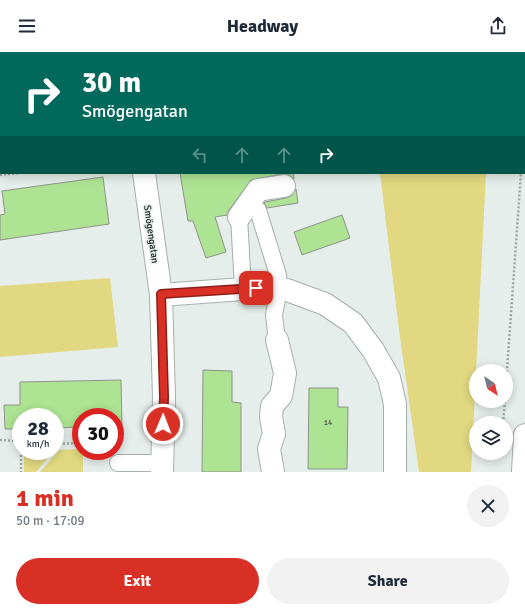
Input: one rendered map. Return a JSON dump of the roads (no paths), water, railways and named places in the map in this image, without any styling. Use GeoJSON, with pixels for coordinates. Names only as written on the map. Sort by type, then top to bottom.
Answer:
{"type":"FeatureCollection","features":[{"type":"Feature","properties":{"kind":"street","name":"Smögengatan"},"geometry":{"type":"LineString","coordinates":[[144,174],[161,294],[164,397],[162,468]]}},
{"type":"Feature","properties":{"kind":"street"},"geometry":{"type":"LineString","coordinates":[[249,213],[258,190],[284,186]]}},
{"type":"Feature","properties":{"kind":"street"},"geometry":{"type":"LineString","coordinates":[[161,294],[243,289],[287,290],[325,304],[353,323],[373,350],[389,378],[396,404],[395,472]]}},
{"type":"Feature","properties":{"kind":"street"},"geometry":{"type":"LineString","coordinates":[[273,472],[269,449],[274,434],[271,417],[272,406],[281,396],[285,373],[277,340]]}},
{"type":"Feature","properties":{"kind":"street"},"geometry":{"type":"LineString","coordinates":[[522,472],[525,435]]}},
{"type":"Feature","properties":{"kind":"lane"},"geometry":{"type":"LineString","coordinates":[[243,289],[249,213]]}},
{"type":"Feature","properties":{"kind":"lane"},"geometry":{"type":"LineString","coordinates":[[249,213],[278,275],[279,289],[274,315],[277,340]]}},
{"type":"Feature","properties":{"kind":"lane"},"geometry":{"type":"LineString","coordinates":[[118,463],[162,468]]}}]}
